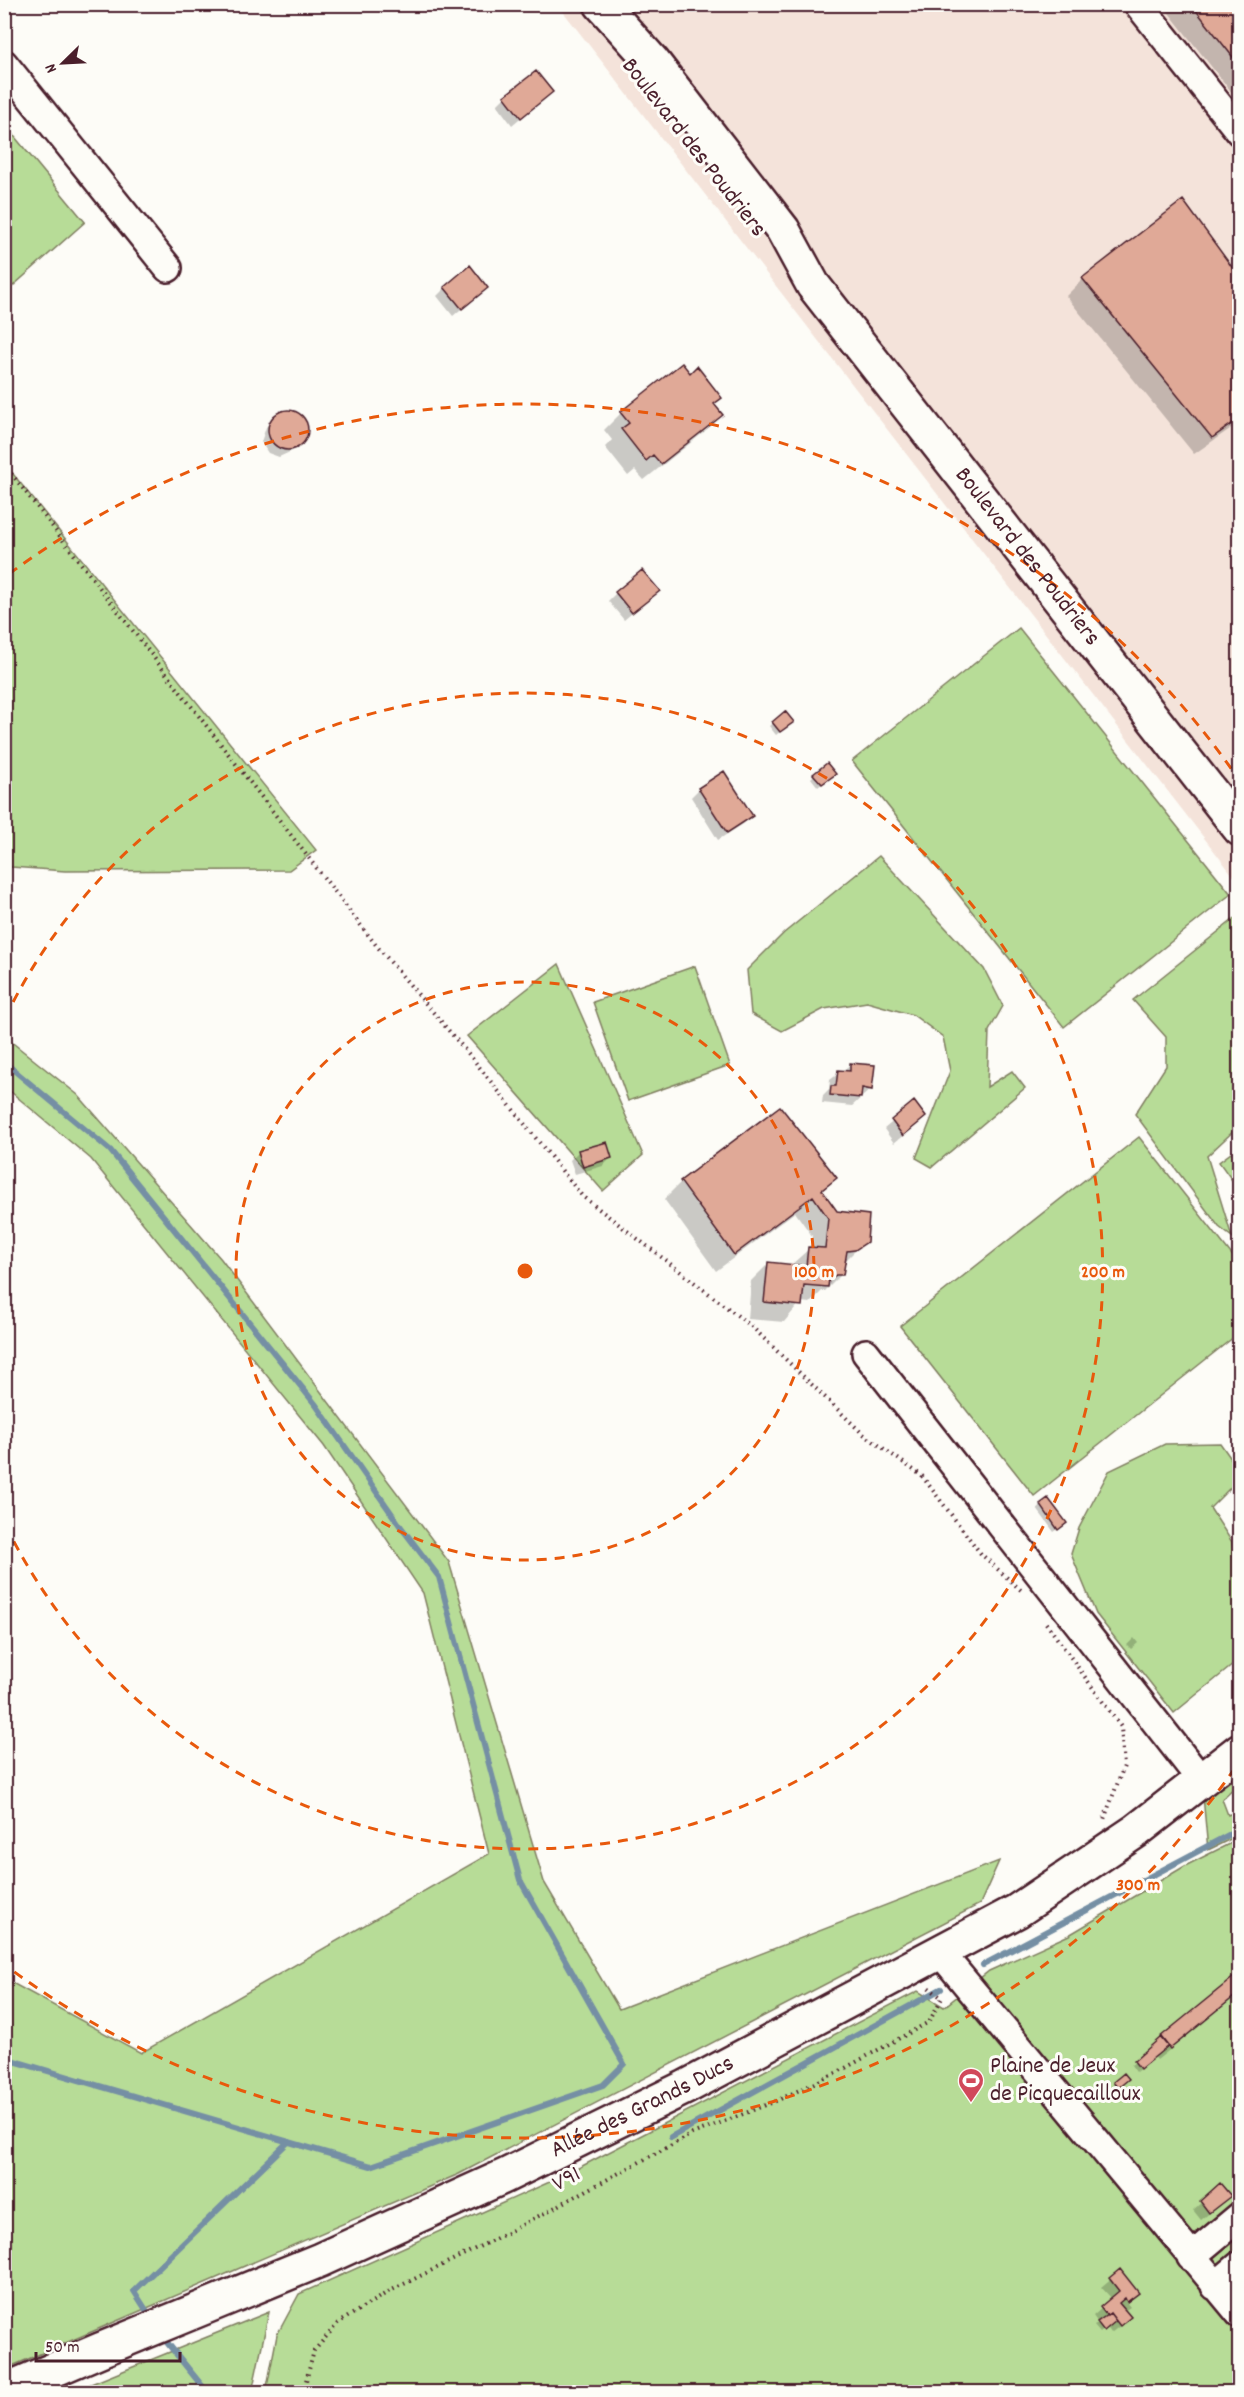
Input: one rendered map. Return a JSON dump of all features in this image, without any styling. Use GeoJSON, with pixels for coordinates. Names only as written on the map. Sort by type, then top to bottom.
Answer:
{"type":"FeatureCollection","features":[{"type":"Feature","properties":{"kind":"main road","name":"Boulevard des Poudriers"},"geometry":{"type":"LineString","coordinates":[[579,4],[766,241],[813,285],[1239,829]]}},
{"type":"Feature","properties":{"kind":"main road","name":"Boulevard des Poudriers"},"geometry":{"type":"LineString","coordinates":[[601,4],[653,62],[783,230],[813,285]]}},
{"type":"Feature","properties":{"kind":"main road","name":"Allée des Grands Ducs"},"geometry":{"type":"LineString","coordinates":[[4,2391],[320,2260],[505,2176],[925,1967],[1017,1911],[1136,1831],[1239,1750]]}},
{"type":"Feature","properties":{"kind":"street"},"geometry":{"type":"LineString","coordinates":[[1138,4],[1239,132]]}},
{"type":"Feature","properties":{"kind":"street"},"geometry":{"type":"LineString","coordinates":[[4,64],[168,268]]}},
{"type":"Feature","properties":{"kind":"street"},"geometry":{"type":"LineString","coordinates":[[866,1353],[1202,1781]]}},
{"type":"Feature","properties":{"kind":"street"},"geometry":{"type":"LineString","coordinates":[[925,1967],[1191,2257],[1239,2314]]}},
{"type":"Feature","properties":{"kind":"street"},"geometry":{"type":"LineString","coordinates":[[1191,2257],[1239,2216]]}},
{"type":"Feature","properties":{"kind":"street"},"geometry":{"type":"LineString","coordinates":[[1215,2286],[1239,2265]]}},
{"type":"Feature","properties":{"kind":"path"},"geometry":{"type":"LineString","coordinates":[[4,464],[375,945],[472,1058],[582,1196],[751,1326],[862,1433],[922,1476],[981,1554],[1027,1596]]}},
{"type":"Feature","properties":{"kind":"path"},"geometry":{"type":"LineString","coordinates":[[1041,1615],[1120,1727],[1124,1766],[1102,1825]]}},
{"type":"Feature","properties":{"kind":"path","name":"V91"},"geometry":{"type":"LineString","coordinates":[[303,2392],[314,2351],[338,2323],[368,2304],[692,2134],[776,2101],[838,2072],[929,2022],[942,1998],[925,1967]]}},
{"type":"Feature","properties":{"kind":"shaded area"},"geometry":{"type":"Polygon","coordinates":[[[558,5],[1239,5],[1239,883],[558,5]]]}},
{"type":"Feature","properties":{"kind":"green space"},"geometry":{"type":"Polygon","coordinates":[[[5,125],[85,222],[4,293],[5,125]]]}},
{"type":"Feature","properties":{"kind":"green space"},"geometry":{"type":"Polygon","coordinates":[[[5,464],[316,850],[289,870],[65,871],[11,867],[5,864],[5,464]]]}},
{"type":"Feature","properties":{"kind":"green space"},"geometry":{"type":"Polygon","coordinates":[[[1019,628],[1231,894],[1064,1027],[852,761],[1019,628]]]}},
{"type":"Feature","properties":{"kind":"green space"},"geometry":{"type":"Polygon","coordinates":[[[879,856],[984,969],[1003,1006],[989,1031],[987,1087],[1012,1071],[1025,1088],[932,1167],[916,1158],[950,1071],[943,1037],[913,1015],[867,1002],[824,1009],[782,1031],[751,1014],[747,970],[784,933],[879,856]]]}},
{"type":"Feature","properties":{"kind":"green space"},"geometry":{"type":"Polygon","coordinates":[[[1238,916],[1240,918],[1239,1126],[1207,1156],[1232,1237],[1219,1227],[1135,1114],[1166,1066],[1166,1037],[1133,1000],[1238,916]]]}},
{"type":"Feature","properties":{"kind":"green space"},"geometry":{"type":"Polygon","coordinates":[[[559,964],[643,1155],[603,1191],[467,1036],[559,964]]]}},
{"type":"Feature","properties":{"kind":"green space"},"geometry":{"type":"Polygon","coordinates":[[[695,966],[730,1065],[628,1101],[593,1002],[695,966]]]}},
{"type":"Feature","properties":{"kind":"green space"},"geometry":{"type":"Polygon","coordinates":[[[4,1036],[78,1095],[221,1259],[449,1562],[544,1882],[619,2009],[999,1861],[980,1904],[459,2174],[5,2369],[5,1979],[141,2053],[489,1854],[423,1593],[324,1446],[91,1159],[5,1087],[4,1036]]]}},
{"type":"Feature","properties":{"kind":"green space"},"geometry":{"type":"Polygon","coordinates":[[[1139,1137],[1239,1264],[1239,1333],[1034,1496],[900,1326],[1139,1137]]]}},
{"type":"Feature","properties":{"kind":"green space"},"geometry":{"type":"Polygon","coordinates":[[[1239,1147],[1239,1190],[1219,1162],[1239,1147]]]}},
{"type":"Feature","properties":{"kind":"green space"},"geometry":{"type":"Polygon","coordinates":[[[1220,1443],[1239,1470],[1239,1479],[1210,1508],[1232,1542],[1239,1609],[1239,1660],[1174,1713],[1096,1614],[1071,1554],[1079,1528],[1109,1471],[1165,1444],[1220,1443]]]}},
{"type":"Feature","properties":{"kind":"green space"},"geometry":{"type":"Polygon","coordinates":[[[1239,1767],[1239,1783],[1222,1799],[1228,1815],[1239,1810],[1239,1835],[1208,1850],[1203,1796],[1239,1767]]]}},
{"type":"Feature","properties":{"kind":"green space","name":"Plaine de Jeux de Picquecailloux"},"geometry":{"type":"Polygon","coordinates":[[[1239,1839],[1239,2392],[266,2392],[277,2335],[299,2294],[563,2176],[918,1991],[944,2007],[989,1971],[1069,1935],[1185,1866],[1239,1839]]]}},
{"type":"Feature","properties":{"kind":"green space"},"geometry":{"type":"Polygon","coordinates":[[[269,2312],[252,2392],[71,2392],[86,2386],[269,2312]]]}},
{"type":"Feature","properties":{"kind":"building"},"geometry":{"type":"Polygon","coordinates":[[[1191,4],[1240,4],[1240,66],[1191,4]]]}},
{"type":"Feature","properties":{"kind":"building"},"geometry":{"type":"Polygon","coordinates":[[[536,71],[553,92],[521,118],[504,96],[536,71]]]}},
{"type":"Feature","properties":{"kind":"building"},"geometry":{"type":"Polygon","coordinates":[[[1183,200],[1240,278],[1240,418],[1212,438],[1082,278],[1183,200]]]}},
{"type":"Feature","properties":{"kind":"building"},"geometry":{"type":"Polygon","coordinates":[[[470,265],[488,288],[462,309],[444,287],[470,265]]]}},
{"type":"Feature","properties":{"kind":"building"},"geometry":{"type":"Polygon","coordinates":[[[682,363],[690,373],[697,366],[722,398],[714,404],[723,415],[661,464],[653,455],[646,461],[621,429],[629,423],[620,412],[682,363]]]}},
{"type":"Feature","properties":{"kind":"building"},"geometry":{"type":"Polygon","coordinates":[[[288,410],[302,416],[308,430],[302,444],[288,450],[274,444],[268,430],[274,416],[288,410]]]}},
{"type":"Feature","properties":{"kind":"building"},"geometry":{"type":"Polygon","coordinates":[[[642,570],[660,591],[632,613],[615,592],[642,570]]]}},
{"type":"Feature","properties":{"kind":"building"},"geometry":{"type":"Polygon","coordinates":[[[785,711],[794,722],[780,732],[772,722],[785,711]]]}},
{"type":"Feature","properties":{"kind":"building"},"geometry":{"type":"Polygon","coordinates":[[[827,763],[836,774],[822,784],[813,774],[827,763]]]}},
{"type":"Feature","properties":{"kind":"building"},"geometry":{"type":"Polygon","coordinates":[[[724,771],[753,816],[727,833],[698,788],[724,771]]]}},
{"type":"Feature","properties":{"kind":"building"},"geometry":{"type":"Polygon","coordinates":[[[850,1063],[875,1065],[872,1090],[862,1088],[861,1098],[830,1095],[831,1086],[836,1086],[838,1070],[850,1071],[850,1063]]]}},
{"type":"Feature","properties":{"kind":"building"},"geometry":{"type":"Polygon","coordinates":[[[914,1101],[926,1117],[903,1136],[891,1120],[914,1101]]]}},
{"type":"Feature","properties":{"kind":"building"},"geometry":{"type":"Polygon","coordinates":[[[780,1106],[837,1178],[822,1190],[837,1211],[869,1215],[867,1242],[855,1250],[847,1251],[843,1275],[836,1275],[829,1279],[828,1287],[804,1285],[802,1306],[764,1302],[768,1262],[806,1266],[808,1247],[825,1248],[828,1218],[813,1196],[734,1255],[680,1181],[780,1106]]]}},
{"type":"Feature","properties":{"kind":"building"},"geometry":{"type":"Polygon","coordinates":[[[607,1142],[612,1158],[583,1167],[578,1150],[607,1142]]]}},
{"type":"Feature","properties":{"kind":"building"},"geometry":{"type":"Polygon","coordinates":[[[1048,1498],[1067,1523],[1058,1530],[1040,1504],[1048,1498]]]}},
{"type":"Feature","properties":{"kind":"building"},"geometry":{"type":"Polygon","coordinates":[[[1240,1972],[1240,1992],[1170,2049],[1160,2037],[1240,1972]]]}},
{"type":"Feature","properties":{"kind":"building"},"geometry":{"type":"Polygon","coordinates":[[[1161,2037],[1168,2046],[1140,2069],[1134,2061],[1161,2037]]]}},
{"type":"Feature","properties":{"kind":"building"},"geometry":{"type":"Polygon","coordinates":[[[1124,2073],[1129,2079],[1118,2088],[1113,2082],[1124,2073]]]}},
{"type":"Feature","properties":{"kind":"building"},"geometry":{"type":"Polygon","coordinates":[[[1220,2183],[1231,2196],[1209,2213],[1200,2201],[1220,2183]]]}},
{"type":"Feature","properties":{"kind":"building"},"geometry":{"type":"Polygon","coordinates":[[[1120,2269],[1139,2293],[1127,2302],[1125,2298],[1119,2303],[1131,2317],[1120,2326],[1110,2313],[1107,2316],[1100,2307],[1119,2291],[1109,2278],[1120,2269]]]}},
{"type":"Feature","properties":{"kind":"building"},"geometry":{"type":"Polygon","coordinates":[[[1110,2313],[1116,2321],[1104,2331],[1097,2322],[1110,2313]]]}},
{"type":"Feature","properties":{"kind":"waterway"},"geometry":{"type":"LineString","coordinates":[[4,1062],[110,1150],[316,1405],[401,1527],[439,1577],[520,1880],[624,2064],[603,2085],[371,2166],[4,2058]]}},
{"type":"Feature","properties":{"kind":"waterway"},"geometry":{"type":"LineString","coordinates":[[983,1965],[1240,1829]]}},
{"type":"Feature","properties":{"kind":"waterway"},"geometry":{"type":"LineString","coordinates":[[671,2137],[941,1989]]}},
{"type":"Feature","properties":{"kind":"waterway"},"geometry":{"type":"LineString","coordinates":[[148,2313],[134,2291],[288,2142]]}},
{"type":"Feature","properties":{"kind":"waterway"},"geometry":{"type":"LineString","coordinates":[[161,2335],[207,2392]]}},
{"type":"Feature","properties":{"kind":"place","name":"Plaine de Jeux de Picquecailloux"},"geometry":{"type":"Point","coordinates":[971,2104]}}]}
